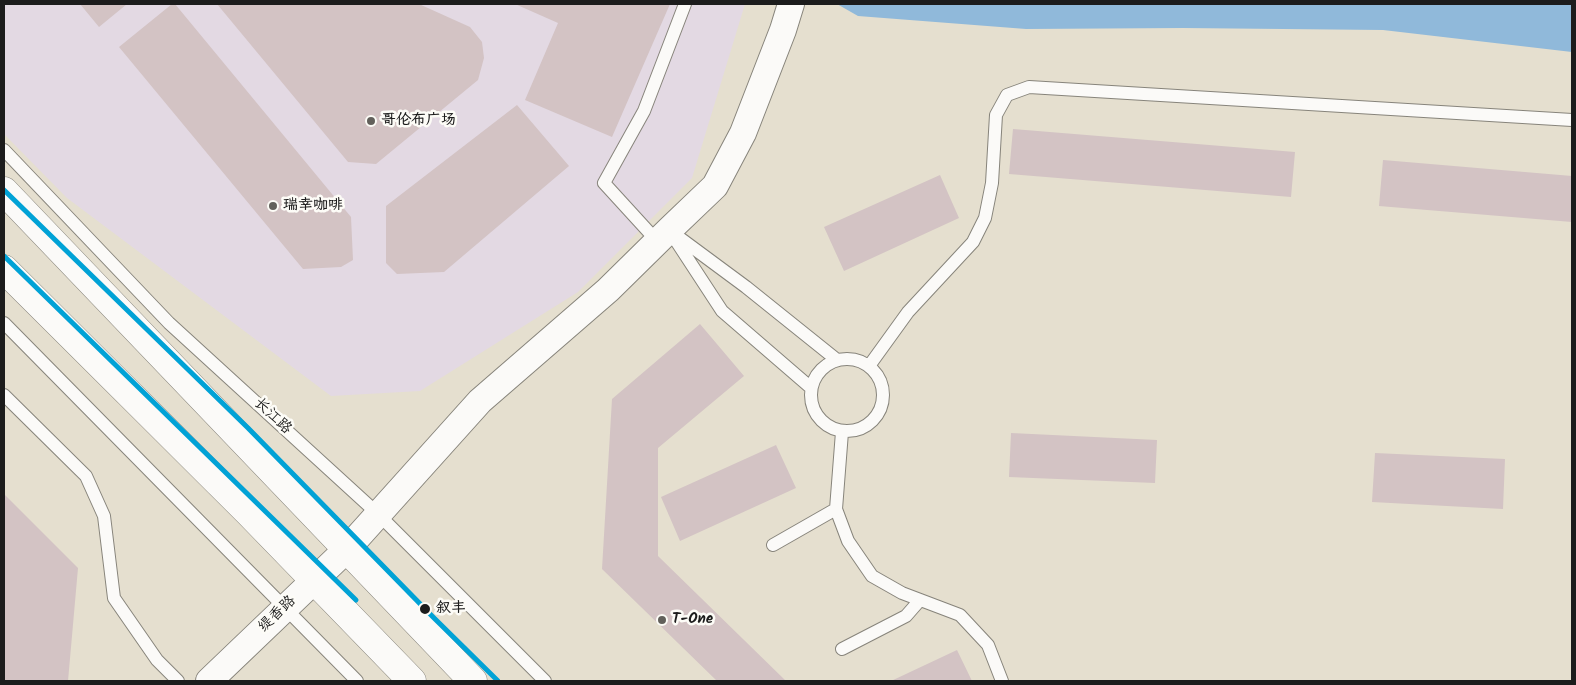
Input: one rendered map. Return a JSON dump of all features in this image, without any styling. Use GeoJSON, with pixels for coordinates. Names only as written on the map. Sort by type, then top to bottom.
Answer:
{"type":"FeatureCollection","features":[{"type":"Feature","properties":{"kind":"main road"},"geometry":{"type":"LineString","coordinates":[[4,191],[473,681]]}},
{"type":"Feature","properties":{"kind":"main road"},"geometry":{"type":"LineString","coordinates":[[4,269],[315,580],[412,681]]}},
{"type":"Feature","properties":{"kind":"street","name":"缇香路"},"geometry":{"type":"LineString","coordinates":[[209,681],[347,549],[480,401],[608,290],[715,186],[743,133],[783,30],[791,4]]}},
{"type":"Feature","properties":{"kind":"lane"},"geometry":{"type":"LineString","coordinates":[[685,4],[644,111],[604,183],[663,235],[746,286],[837,360]]}},
{"type":"Feature","properties":{"kind":"lane"},"geometry":{"type":"LineString","coordinates":[[869,366],[908,312],[973,242],[985,218],[992,183],[996,115],[1007,95],[1014,92],[1029,87],[1572,120]]}},
{"type":"Feature","properties":{"kind":"lane","name":"长江路"},"geometry":{"type":"LineString","coordinates":[[4,150],[169,323],[378,514],[544,681]]}},
{"type":"Feature","properties":{"kind":"lane"},"geometry":{"type":"LineString","coordinates":[[663,235],[722,312],[810,387]]}},
{"type":"Feature","properties":{"kind":"lane"},"geometry":{"type":"LineString","coordinates":[[4,324],[357,681]]}},
{"type":"Feature","properties":{"kind":"lane"},"geometry":{"type":"LineString","coordinates":[[837,360],[853,360],[869,366],[880,381],[883,400],[876,418],[861,429],[842,432],[823,424],[812,408],[810,387],[820,370],[837,360]]}},
{"type":"Feature","properties":{"kind":"lane"},"geometry":{"type":"LineString","coordinates":[[4,394],[86,476],[104,516],[114,598],[157,660],[178,681]]}},
{"type":"Feature","properties":{"kind":"lane"},"geometry":{"type":"LineString","coordinates":[[842,432],[836,508],[848,541],[872,576],[902,593],[960,615],[988,645],[1002,681]]}},
{"type":"Feature","properties":{"kind":"lane"},"geometry":{"type":"LineString","coordinates":[[773,545],[836,508]]}},
{"type":"Feature","properties":{"kind":"lane"},"geometry":{"type":"LineString","coordinates":[[842,649],[906,616],[920,600]]}},
{"type":"Feature","properties":{"kind":"shaded area"},"geometry":{"type":"Polygon","coordinates":[[[4,4],[745,4],[692,178],[578,292],[420,391],[331,396],[67,198],[4,134],[4,4]]]}},
{"type":"Feature","properties":{"kind":"water"},"geometry":{"type":"Polygon","coordinates":[[[837,4],[1572,4],[1572,52],[1383,30],[1026,29],[858,16],[837,4]]]}},
{"type":"Feature","properties":{"kind":"building"},"geometry":{"type":"Polygon","coordinates":[[[80,4],[127,4],[99,27],[80,4]]]}},
{"type":"Feature","properties":{"kind":"building"},"geometry":{"type":"Polygon","coordinates":[[[172,4],[175,4],[351,217],[353,260],[341,267],[303,269],[119,47],[172,4]]]}},
{"type":"Feature","properties":{"kind":"building","name":"哥伦布广场"},"geometry":{"type":"Polygon","coordinates":[[[217,4],[419,4],[470,27],[482,42],[484,58],[478,80],[376,164],[348,162],[217,4]]]}},
{"type":"Feature","properties":{"kind":"building"},"geometry":{"type":"Polygon","coordinates":[[[515,4],[670,4],[612,137],[525,100],[558,23],[515,4]]]}},
{"type":"Feature","properties":{"kind":"building","name":"哥伦布广场"},"geometry":{"type":"Polygon","coordinates":[[[517,105],[569,166],[444,272],[397,274],[386,263],[386,206],[517,105]]]}},
{"type":"Feature","properties":{"kind":"building"},"geometry":{"type":"Polygon","coordinates":[[[1013,129],[1295,152],[1291,197],[1009,174],[1013,129]]]}},
{"type":"Feature","properties":{"kind":"building"},"geometry":{"type":"Polygon","coordinates":[[[1383,160],[1572,176],[1572,222],[1379,206],[1383,160]]]}},
{"type":"Feature","properties":{"kind":"building"},"geometry":{"type":"Polygon","coordinates":[[[940,175],[959,218],[844,271],[824,227],[940,175]]]}},
{"type":"Feature","properties":{"kind":"building"},"geometry":{"type":"Polygon","coordinates":[[[700,324],[744,376],[658,448],[658,556],[786,681],[717,681],[602,569],[612,399],[700,324]]]}},
{"type":"Feature","properties":{"kind":"building"},"geometry":{"type":"Polygon","coordinates":[[[1011,433],[1157,440],[1155,483],[1009,477],[1011,433]]]}},
{"type":"Feature","properties":{"kind":"building"},"geometry":{"type":"Polygon","coordinates":[[[776,445],[796,488],[680,541],[661,497],[776,445]]]}},
{"type":"Feature","properties":{"kind":"building"},"geometry":{"type":"Polygon","coordinates":[[[1375,453],[1505,459],[1503,509],[1372,502],[1375,453]]]}},
{"type":"Feature","properties":{"kind":"building"},"geometry":{"type":"Polygon","coordinates":[[[4,494],[78,568],[68,681],[4,681],[4,494]]]}},
{"type":"Feature","properties":{"kind":"building"},"geometry":{"type":"Polygon","coordinates":[[[957,650],[972,681],[891,681],[957,650]]]}},
{"type":"Feature","properties":{"kind":"transit line"},"geometry":{"type":"LineString","coordinates":[[4,190],[248,428],[498,681]]}},
{"type":"Feature","properties":{"kind":"transit line"},"geometry":{"type":"LineString","coordinates":[[4,256],[356,600]]}},
{"type":"Feature","properties":{"kind":"place","name":"哥伦布广场"},"geometry":{"type":"Point","coordinates":[371,121]}},
{"type":"Feature","properties":{"kind":"place","name":"瑞幸咖啡"},"geometry":{"type":"Point","coordinates":[273,206]}},
{"type":"Feature","properties":{"kind":"place","name":"叙丰"},"geometry":{"type":"Point","coordinates":[425,609]}},
{"type":"Feature","properties":{"kind":"place","name":"T-One"},"geometry":{"type":"Point","coordinates":[662,620]}}]}
